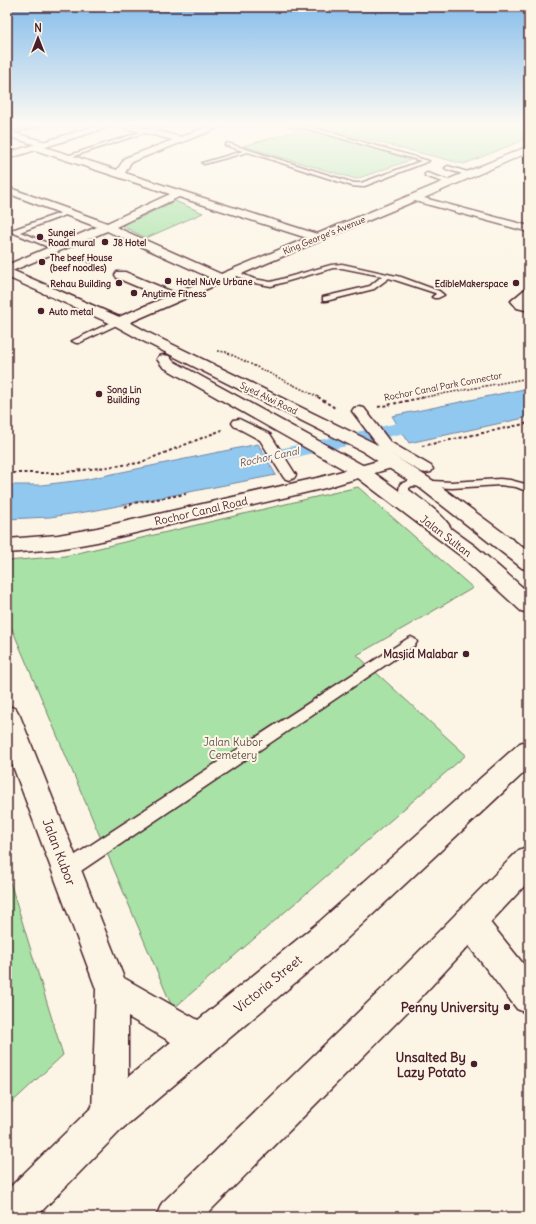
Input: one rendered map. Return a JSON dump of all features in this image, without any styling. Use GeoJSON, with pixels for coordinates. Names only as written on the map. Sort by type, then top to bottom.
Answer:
{"type":"FeatureCollection","features":[{"type":"Feature","properties":{"kind":"street"},"geometry":{"type":"LineString","coordinates":[[145,182],[318,238]]}},
{"type":"Feature","properties":{"kind":"street","name":"King George's Avenue"},"geometry":{"type":"LineString","coordinates":[[119,322],[449,182]]}},
{"type":"Feature","properties":{"kind":"street"},"geometry":{"type":"LineString","coordinates":[[7,190],[51,204],[107,227],[221,278]]}},
{"type":"Feature","properties":{"kind":"street"},"geometry":{"type":"LineString","coordinates":[[7,270],[51,247],[107,227],[179,193]]}},
{"type":"Feature","properties":{"kind":"street"},"geometry":{"type":"LineString","coordinates":[[414,198],[529,230]]}},
{"type":"Feature","properties":{"kind":"street","name":"Syed Alwi Road"},"geometry":{"type":"LineString","coordinates":[[7,270],[119,322],[146,337],[293,410],[385,451]]}},
{"type":"Feature","properties":{"kind":"street"},"geometry":{"type":"LineString","coordinates":[[121,275],[175,298]]}},
{"type":"Feature","properties":{"kind":"street"},"geometry":{"type":"LineString","coordinates":[[529,293],[518,301],[522,305],[529,307]]}},
{"type":"Feature","properties":{"kind":"street","name":"Syed Alwi Road"},"geometry":{"type":"LineString","coordinates":[[146,337],[168,364],[261,414],[360,471]]}},
{"type":"Feature","properties":{"kind":"street"},"geometry":{"type":"LineString","coordinates":[[361,413],[385,451],[426,476],[527,557]]}},
{"type":"Feature","properties":{"kind":"street"},"geometry":{"type":"LineString","coordinates":[[239,423],[265,437],[286,471]]}},
{"type":"Feature","properties":{"kind":"street","name":"Rochor Canal Road"},"geometry":{"type":"LineString","coordinates":[[7,546],[58,542],[97,535],[325,482],[360,471],[385,451]]}},
{"type":"Feature","properties":{"kind":"street","name":"Jalan Sultan"},"geometry":{"type":"LineString","coordinates":[[360,471],[468,551],[529,605]]}},
{"type":"Feature","properties":{"kind":"street","name":"Jalan Kubor"},"geometry":{"type":"LineString","coordinates":[[7,716],[112,989],[110,1115]]}},
{"type":"Feature","properties":{"kind":"street","name":"Victoria Street"},"geometry":{"type":"LineString","coordinates":[[8,1217],[110,1115],[330,933],[529,751]]}},
{"type":"Feature","properties":{"kind":"street"},"geometry":{"type":"LineString","coordinates":[[181,1215],[397,998],[529,860]]}},
{"type":"Feature","properties":{"kind":"street"},"geometry":{"type":"LineString","coordinates":[[470,922],[529,997]]}},
{"type":"Feature","properties":{"kind":"street"},"geometry":{"type":"LineString","coordinates":[[112,989],[200,1040]]}},
{"type":"Feature","properties":{"kind":"lane"},"geometry":{"type":"LineString","coordinates":[[343,182],[354,186],[370,182]]}},
{"type":"Feature","properties":{"kind":"lane"},"geometry":{"type":"LineString","coordinates":[[15,232],[68,212]]}},
{"type":"Feature","properties":{"kind":"lane"},"geometry":{"type":"LineString","coordinates":[[7,229],[51,247]]}},
{"type":"Feature","properties":{"kind":"lane"},"geometry":{"type":"LineString","coordinates":[[234,272],[251,282],[271,284],[333,266],[342,266],[387,276],[437,292],[440,295],[436,297]]}},
{"type":"Feature","properties":{"kind":"lane"},"geometry":{"type":"LineString","coordinates":[[326,299],[372,288],[387,276]]}},
{"type":"Feature","properties":{"kind":"lane"},"geometry":{"type":"LineString","coordinates":[[76,341],[119,322]]}},
{"type":"Feature","properties":{"kind":"lane"},"geometry":{"type":"LineString","coordinates":[[468,551],[435,516],[404,491],[404,486],[426,476],[452,485],[501,481],[522,485],[529,489]]}},
{"type":"Feature","properties":{"kind":"lane"},"geometry":{"type":"LineString","coordinates":[[66,871],[411,642]]}},
{"type":"Feature","properties":{"kind":"path"},"geometry":{"type":"LineString","coordinates":[[51,247],[121,275]]}},
{"type":"Feature","properties":{"kind":"path","name":"Rochor Canal Park Connector"},"geometry":{"type":"LineString","coordinates":[[361,413],[512,380],[529,378]]}},
{"type":"Feature","properties":{"kind":"path"},"geometry":{"type":"LineString","coordinates":[[7,473],[59,473],[139,463],[239,423]]}},
{"type":"Feature","properties":{"kind":"path"},"geometry":{"type":"LineString","coordinates":[[385,451],[529,423]]}},
{"type":"Feature","properties":{"kind":"green space"},"geometry":{"type":"Polygon","coordinates":[[[175,201],[203,213],[146,238],[122,226],[175,201]]]}},
{"type":"Feature","properties":{"kind":"green space","name":"Jalan Kubor Cemetery"},"geometry":{"type":"Polygon","coordinates":[[[358,487],[473,588],[357,655],[466,755],[173,1009],[7,617],[7,561],[65,556],[358,487]]]}},
{"type":"Feature","properties":{"kind":"green space"},"geometry":{"type":"Polygon","coordinates":[[[7,872],[63,1055],[7,1107],[7,872]]]}},
{"type":"Feature","properties":{"kind":"water"},"geometry":{"type":"Polygon","coordinates":[[[529,388],[529,417],[409,443],[392,416],[529,388]]]}},
{"type":"Feature","properties":{"kind":"water"},"geometry":{"type":"Polygon","coordinates":[[[258,444],[276,475],[92,511],[50,517],[7,519],[7,485],[41,485],[83,480],[258,444]]]}},
{"type":"Feature","properties":{"kind":"waterway","name":"Rochor Canal"},"geometry":{"type":"LineString","coordinates":[[233,465],[434,421]]}},
{"type":"Feature","properties":{"kind":"place","name":"Sungei Road mural"},"geometry":{"type":"Point","coordinates":[40,237]}},
{"type":"Feature","properties":{"kind":"place","name":"J8 Hotel"},"geometry":{"type":"Point","coordinates":[105,242]}},
{"type":"Feature","properties":{"kind":"place","name":"The beef House (beef noodles)"},"geometry":{"type":"Point","coordinates":[42,262]}},
{"type":"Feature","properties":{"kind":"place","name":"Hotel NuVe Urbane"},"geometry":{"type":"Point","coordinates":[168,281]}},
{"type":"Feature","properties":{"kind":"place","name":"Rehau Building"},"geometry":{"type":"Point","coordinates":[119,283]}},
{"type":"Feature","properties":{"kind":"place","name":"EdibleMakerspace"},"geometry":{"type":"Point","coordinates":[516,283]}},
{"type":"Feature","properties":{"kind":"place","name":"Anytime Fitness"},"geometry":{"type":"Point","coordinates":[134,293]}},
{"type":"Feature","properties":{"kind":"place","name":"Auto metal"},"geometry":{"type":"Point","coordinates":[41,311]}},
{"type":"Feature","properties":{"kind":"place","name":"Song Lin Building"},"geometry":{"type":"Point","coordinates":[99,394]}},
{"type":"Feature","properties":{"kind":"place","name":"Masjid Malabar"},"geometry":{"type":"Point","coordinates":[466,654]}},
{"type":"Feature","properties":{"kind":"place","name":"Penny University"},"geometry":{"type":"Point","coordinates":[507,1007]}},
{"type":"Feature","properties":{"kind":"place","name":"Unsalted By Lazy Potato"},"geometry":{"type":"Point","coordinates":[474,1064]}}]}
